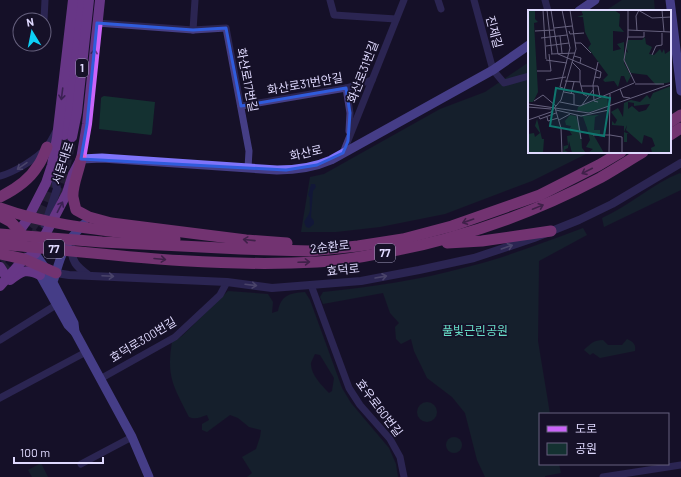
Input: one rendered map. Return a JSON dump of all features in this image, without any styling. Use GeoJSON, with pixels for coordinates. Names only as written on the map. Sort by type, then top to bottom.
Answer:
{"type":"FeatureCollection","features":[{"type":"Feature","properties":{"kind":"highway"},"geometry":{"type":"LineString","coordinates":[[671,121],[681,115]]}},
{"type":"Feature","properties":{"kind":"highway"},"geometry":{"type":"LineString","coordinates":[[671,134],[681,128]]}},
{"type":"Feature","properties":{"kind":"highway"},"geometry":{"type":"LineString","coordinates":[[0,197],[16,188],[38,167],[47,147]]}},
{"type":"Feature","properties":{"kind":"highway","name":"2순환로"},"geometry":{"type":"LineString","coordinates":[[0,234],[102,242],[241,249],[310,251],[358,246],[403,239],[452,226],[533,198],[599,165],[619,153]]}},
{"type":"Feature","properties":{"kind":"highway","name":"2순환로"},"geometry":{"type":"LineString","coordinates":[[0,244],[217,263],[318,262],[360,257],[433,243],[508,219],[555,200],[600,178],[641,153]]}},
{"type":"Feature","properties":{"kind":"highway"},"geometry":{"type":"LineString","coordinates":[[81,159],[80,170],[73,196],[76,210],[89,218],[106,226],[241,249]]}},
{"type":"Feature","properties":{"kind":"highway"},"geometry":{"type":"LineString","coordinates":[[0,208],[35,218],[106,226],[282,243],[358,246]]}},
{"type":"Feature","properties":{"kind":"highway"},"geometry":{"type":"LineString","coordinates":[[0,216],[11,222],[20,232]]}},
{"type":"Feature","properties":{"kind":"highway"},"geometry":{"type":"LineString","coordinates":[[433,243],[482,241],[551,231]]}},
{"type":"Feature","properties":{"kind":"highway"},"geometry":{"type":"LineString","coordinates":[[0,254],[24,259],[47,273]]}},
{"type":"Feature","properties":{"kind":"main road","name":"서문대로"},"geometry":{"type":"LineString","coordinates":[[65,134],[73,0]]}},
{"type":"Feature","properties":{"kind":"main road","name":"서문대로"},"geometry":{"type":"LineString","coordinates":[[65,134],[72,86],[81,0]]}},
{"type":"Feature","properties":{"kind":"main road","name":"서문대로"},"geometry":{"type":"LineString","coordinates":[[0,254],[20,232],[27,220],[46,183],[65,134],[77,112],[89,0]]}},
{"type":"Feature","properties":{"kind":"main road","name":"서문대로"},"geometry":{"type":"LineString","coordinates":[[36,254],[67,193],[73,174],[81,159],[88,124],[100,0]]}},
{"type":"Feature","properties":{"kind":"main road"},"geometry":{"type":"LineString","coordinates":[[580,10],[595,0]]}},
{"type":"Feature","properties":{"kind":"main road"},"geometry":{"type":"LineString","coordinates":[[670,0],[681,91]]}},
{"type":"Feature","properties":{"kind":"main road","name":"화산로"},"geometry":{"type":"LineString","coordinates":[[81,159],[102,158],[248,168],[287,170],[303,169],[324,163],[343,153],[493,70],[528,46]]}},
{"type":"Feature","properties":{"kind":"main road"},"geometry":{"type":"LineString","coordinates":[[27,220],[36,254]]}},
{"type":"Feature","properties":{"kind":"main road"},"geometry":{"type":"LineString","coordinates":[[106,226],[92,222],[85,224],[73,235],[47,273],[51,294],[68,325],[75,332],[132,437],[149,477]]}},
{"type":"Feature","properties":{"kind":"main road"},"geometry":{"type":"LineString","coordinates":[[20,232],[36,254],[47,273],[74,323],[75,332]]}},
{"type":"Feature","properties":{"kind":"main road"},"geometry":{"type":"LineString","coordinates":[[2,283],[24,259],[36,254]]}},
{"type":"Feature","properties":{"kind":"main road"},"geometry":{"type":"LineString","coordinates":[[0,267],[2,283]]}},
{"type":"Feature","properties":{"kind":"main road"},"geometry":{"type":"LineString","coordinates":[[2,283],[20,272],[26,271],[47,273]]}},
{"type":"Feature","properties":{"kind":"main road"},"geometry":{"type":"LineString","coordinates":[[47,273],[51,294]]}},
{"type":"Feature","properties":{"kind":"street"},"geometry":{"type":"LineString","coordinates":[[44,12],[45,0]]}},
{"type":"Feature","properties":{"kind":"street"},"geometry":{"type":"LineString","coordinates":[[193,30],[192,22],[195,0]]}},
{"type":"Feature","properties":{"kind":"street"},"geometry":{"type":"LineString","coordinates":[[330,0],[334,16],[396,19]]}},
{"type":"Feature","properties":{"kind":"street","name":"화산로31번길"},"geometry":{"type":"LineString","coordinates":[[343,153],[404,0]]}},
{"type":"Feature","properties":{"kind":"street"},"geometry":{"type":"LineString","coordinates":[[438,0],[441,9]]}},
{"type":"Feature","properties":{"kind":"street","name":"진제길"},"geometry":{"type":"LineString","coordinates":[[474,0],[493,70]]}},
{"type":"Feature","properties":{"kind":"street"},"geometry":{"type":"LineString","coordinates":[[545,0],[548,10]]}},
{"type":"Feature","properties":{"kind":"street","name":"화산로17번길"},"geometry":{"type":"LineString","coordinates":[[97,23],[193,30],[226,28],[249,151],[248,168]]}},
{"type":"Feature","properties":{"kind":"street"},"geometry":{"type":"LineString","coordinates":[[493,70],[502,81],[506,83],[528,76]]}},
{"type":"Feature","properties":{"kind":"street","name":"화산로31번안길"},"geometry":{"type":"LineString","coordinates":[[241,106],[346,88],[372,80]]}},
{"type":"Feature","properties":{"kind":"street"},"geometry":{"type":"LineString","coordinates":[[346,88],[350,114],[348,141]]}},
{"type":"Feature","properties":{"kind":"street"},"geometry":{"type":"LineString","coordinates":[[0,176],[17,170],[42,153],[47,147],[65,134]]}},
{"type":"Feature","properties":{"kind":"street","name":"효덕로"},"geometry":{"type":"LineString","coordinates":[[47,273],[227,282],[272,288],[360,280],[419,270],[466,260],[519,243],[579,220],[612,204],[681,162]]}},
{"type":"Feature","properties":{"kind":"street"},"geometry":{"type":"LineString","coordinates":[[47,273],[36,254],[57,189],[52,166]]}},
{"type":"Feature","properties":{"kind":"street"},"geometry":{"type":"LineString","coordinates":[[73,235],[71,247],[73,260],[78,267],[88,275]]}},
{"type":"Feature","properties":{"kind":"street","name":"효덕로300번길"},"geometry":{"type":"LineString","coordinates":[[100,379],[176,337],[220,295],[227,282]]}},
{"type":"Feature","properties":{"kind":"street","name":"효우로60번길"},"geometry":{"type":"LineString","coordinates":[[311,285],[349,388],[360,405],[390,439],[400,457],[404,477]]}},
{"type":"Feature","properties":{"kind":"street"},"geometry":{"type":"LineString","coordinates":[[0,340],[56,304]]}},
{"type":"Feature","properties":{"kind":"street"},"geometry":{"type":"LineString","coordinates":[[0,398],[86,352]]}},
{"type":"Feature","properties":{"kind":"street"},"geometry":{"type":"LineString","coordinates":[[81,464],[132,437]]}},
{"type":"Feature","properties":{"kind":"street"},"geometry":{"type":"LineString","coordinates":[[603,477],[681,465]]}},
{"type":"Feature","properties":{"kind":"highlighted area"},"geometry":{"type":"Polygon","coordinates":[[[97,23],[193,30],[226,28],[241,106],[346,88],[350,113],[348,141],[343,153],[317,165],[286,170],[81,159],[87,124],[97,23]]]}},
{"type":"Feature","properties":{"kind":"green space"},"geometry":{"type":"Polygon","coordinates":[[[622,0],[654,0],[655,10],[607,10],[622,0]]]}},
{"type":"Feature","properties":{"kind":"green space"},"geometry":{"type":"Polygon","coordinates":[[[528,63],[528,153],[588,153],[532,181],[445,214],[380,227],[336,232],[301,232],[310,177],[324,174],[440,109],[485,92],[528,63]]]}},
{"type":"Feature","properties":{"kind":"green space"},"geometry":{"type":"Polygon","coordinates":[[[104,96],[155,102],[151,135],[99,129],[101,98],[104,96]]]}},
{"type":"Feature","properties":{"kind":"green space"},"geometry":{"type":"Polygon","coordinates":[[[680,173],[681,190],[604,227],[602,218],[660,183],[680,173]]]}},
{"type":"Feature","properties":{"kind":"green space","name":"풀빛근린공원"},"geometry":{"type":"Polygon","coordinates":[[[583,228],[587,235],[539,261],[538,341],[550,413],[539,413],[539,465],[559,465],[561,473],[545,477],[485,477],[477,460],[465,413],[452,397],[427,378],[414,351],[411,339],[401,344],[396,339],[395,327],[399,323],[390,313],[383,293],[323,304],[320,297],[323,292],[360,288],[432,276],[482,263],[583,228]]]}},
{"type":"Feature","properties":{"kind":"green space"},"geometry":{"type":"Polygon","coordinates":[[[228,291],[268,294],[273,302],[272,313],[278,311],[281,301],[287,296],[305,292],[310,300],[342,388],[351,403],[389,448],[396,464],[398,477],[247,477],[252,473],[242,457],[256,449],[261,430],[249,427],[238,418],[230,415],[207,432],[202,430],[202,424],[209,420],[207,415],[196,418],[189,417],[175,389],[170,364],[172,342],[182,336],[228,291]],[[315,354],[311,367],[317,380],[329,393],[332,391],[334,378],[320,355],[315,354]]]}},
{"type":"Feature","properties":{"kind":"green space"},"geometry":{"type":"Polygon","coordinates":[[[627,339],[634,344],[635,351],[600,358],[593,353],[590,355],[584,350],[590,344],[597,341],[603,340],[608,345],[622,345],[627,339]]]}},
{"type":"Feature","properties":{"kind":"green space"},"geometry":{"type":"Polygon","coordinates":[[[423,402],[431,402],[437,408],[437,416],[431,422],[423,422],[417,416],[417,408],[423,402]]]}},
{"type":"Feature","properties":{"kind":"green space"},"geometry":{"type":"Polygon","coordinates":[[[454,437],[460,439],[462,445],[460,451],[454,453],[448,451],[446,445],[448,439],[454,437]]]}},
{"type":"Feature","properties":{"kind":"green space"},"geometry":{"type":"Polygon","coordinates":[[[41,463],[48,477],[32,477],[28,470],[41,463]]]}},
{"type":"Feature","properties":{"kind":"water"},"geometry":{"type":"Polygon","coordinates":[[[311,184],[315,184],[316,187],[313,191],[311,217],[314,224],[309,228],[306,227],[304,222],[310,211],[310,198],[308,195],[311,184]]]}},
{"type":"Feature","properties":{"kind":"tunnel"},"geometry":{"type":"LineString","coordinates":[[0,260],[24,237],[35,223],[47,199],[51,187],[64,135]]}},
{"type":"Feature","properties":{"kind":"tunnel"},"geometry":{"type":"LineString","coordinates":[[56,197],[72,137]]}},
{"type":"Feature","properties":{"kind":"tunnel"},"geometry":{"type":"LineString","coordinates":[[0,271],[33,238],[47,215]]}}]}
